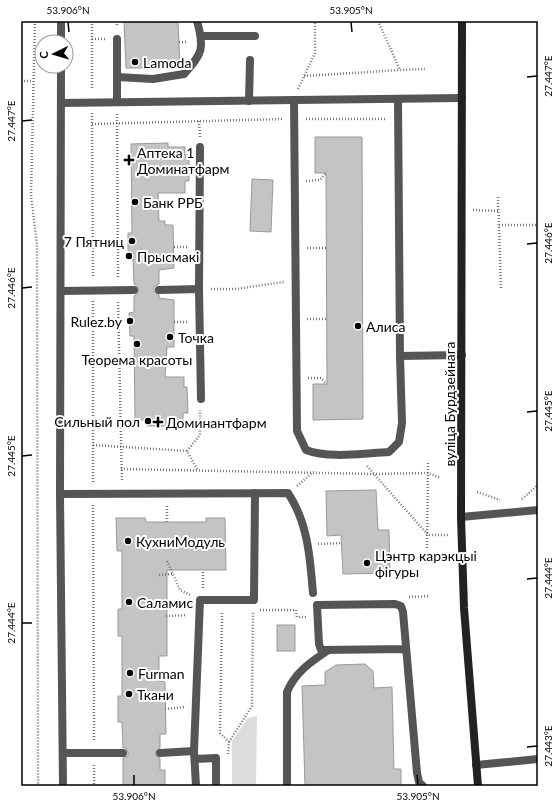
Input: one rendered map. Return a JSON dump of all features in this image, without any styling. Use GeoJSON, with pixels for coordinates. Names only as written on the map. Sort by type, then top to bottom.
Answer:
{"type":"FeatureCollection","features":[{"type":"Feature","properties":{"kind":"street","name":"вуліца Бурдзейнага"},"geometry":{"type":"LineString","coordinates":[[462,21],[461,517],[465,616],[478,786]]}},
{"type":"Feature","properties":{"kind":"lane"},"geometry":{"type":"LineString","coordinates":[[61,21],[61,34]]}},
{"type":"Feature","properties":{"kind":"lane"},"geometry":{"type":"LineString","coordinates":[[117,77],[153,79],[184,74],[199,57],[202,36],[197,21]]}},
{"type":"Feature","properties":{"kind":"lane"},"geometry":{"type":"LineString","coordinates":[[202,36],[255,36]]}},
{"type":"Feature","properties":{"kind":"lane"},"geometry":{"type":"LineString","coordinates":[[117,39],[117,102]]}},
{"type":"Feature","properties":{"kind":"lane"},"geometry":{"type":"LineString","coordinates":[[249,100],[250,60]]}},
{"type":"Feature","properties":{"kind":"lane"},"geometry":{"type":"LineString","coordinates":[[61,74],[60,494],[63,786]]}},
{"type":"Feature","properties":{"kind":"lane"},"geometry":{"type":"LineString","coordinates":[[294,100],[294,248],[297,431],[306,450],[316,454],[356,454],[389,452],[399,442],[402,423],[398,98]]}},
{"type":"Feature","properties":{"kind":"lane"},"geometry":{"type":"LineString","coordinates":[[61,103],[462,98]]}},
{"type":"Feature","properties":{"kind":"lane"},"geometry":{"type":"LineString","coordinates":[[200,147],[199,289],[201,399]]}},
{"type":"Feature","properties":{"kind":"lane"},"geometry":{"type":"LineString","coordinates":[[159,290],[199,289]]}},
{"type":"Feature","properties":{"kind":"lane"},"geometry":{"type":"LineString","coordinates":[[61,291],[134,290]]}},
{"type":"Feature","properties":{"kind":"lane"},"geometry":{"type":"LineString","coordinates":[[400,356],[462,355]]}},
{"type":"Feature","properties":{"kind":"lane"},"geometry":{"type":"LineString","coordinates":[[196,786],[195,755],[200,597],[254,600],[255,493]]}},
{"type":"Feature","properties":{"kind":"lane"},"geometry":{"type":"LineString","coordinates":[[60,494],[288,493],[296,505],[305,528],[313,593]]}},
{"type":"Feature","properties":{"kind":"lane"},"geometry":{"type":"LineString","coordinates":[[461,517],[538,510]]}},
{"type":"Feature","properties":{"kind":"lane"},"geometry":{"type":"LineString","coordinates":[[406,649],[321,650],[319,644],[317,605],[395,604],[401,606],[406,649],[417,773],[419,782],[423,786]]}},
{"type":"Feature","properties":{"kind":"lane"},"geometry":{"type":"LineString","coordinates":[[287,786],[287,692],[291,682],[301,669],[327,651]]}},
{"type":"Feature","properties":{"kind":"lane"},"geometry":{"type":"LineString","coordinates":[[63,752],[123,753]]}},
{"type":"Feature","properties":{"kind":"lane"},"geometry":{"type":"LineString","coordinates":[[160,753],[216,758],[216,786]]}},
{"type":"Feature","properties":{"kind":"lane"},"geometry":{"type":"LineString","coordinates":[[476,765],[538,759]]}},
{"type":"Feature","properties":{"kind":"path"},"geometry":{"type":"LineString","coordinates":[[35,21],[31,195],[37,252],[38,786]]}},
{"type":"Feature","properties":{"kind":"path"},"geometry":{"type":"LineString","coordinates":[[92,21],[94,786]]}},
{"type":"Feature","properties":{"kind":"path"},"geometry":{"type":"LineString","coordinates":[[294,100],[315,53],[315,21]]}},
{"type":"Feature","properties":{"kind":"path"},"geometry":{"type":"LineString","coordinates":[[378,21],[400,70]]}},
{"type":"Feature","properties":{"kind":"path"},"geometry":{"type":"LineString","coordinates":[[304,76],[425,69]]}},
{"type":"Feature","properties":{"kind":"path"},"geometry":{"type":"LineString","coordinates":[[21,81],[33,81]]}},
{"type":"Feature","properties":{"kind":"path"},"geometry":{"type":"LineString","coordinates":[[117,102],[118,290],[122,494]]}},
{"type":"Feature","properties":{"kind":"path"},"geometry":{"type":"LineString","coordinates":[[92,124],[398,118]]}},
{"type":"Feature","properties":{"kind":"path"},"geometry":{"type":"LineString","coordinates":[[294,181],[320,180],[326,173]]}},
{"type":"Feature","properties":{"kind":"path"},"geometry":{"type":"LineString","coordinates":[[498,197],[501,288]]}},
{"type":"Feature","properties":{"kind":"path"},"geometry":{"type":"LineString","coordinates":[[462,210],[499,211]]}},
{"type":"Feature","properties":{"kind":"path"},"geometry":{"type":"LineString","coordinates":[[499,225],[538,224],[538,469]]}},
{"type":"Feature","properties":{"kind":"path"},"geometry":{"type":"LineString","coordinates":[[294,248],[326,248]]}},
{"type":"Feature","properties":{"kind":"path"},"geometry":{"type":"LineString","coordinates":[[199,289],[236,289],[295,280]]}},
{"type":"Feature","properties":{"kind":"path"},"geometry":{"type":"LineString","coordinates":[[295,319],[327,319]]}},
{"type":"Feature","properties":{"kind":"path"},"geometry":{"type":"LineString","coordinates":[[296,378],[321,378],[327,384]]}},
{"type":"Feature","properties":{"kind":"path"},"geometry":{"type":"LineString","coordinates":[[187,451],[200,435],[201,399]]}},
{"type":"Feature","properties":{"kind":"path"},"geometry":{"type":"LineString","coordinates":[[93,445],[187,451]]}},
{"type":"Feature","properties":{"kind":"path"},"geometry":{"type":"LineString","coordinates":[[187,451],[198,471]]}},
{"type":"Feature","properties":{"kind":"path"},"geometry":{"type":"LineString","coordinates":[[356,454],[428,535]]}},
{"type":"Feature","properties":{"kind":"path"},"geometry":{"type":"LineString","coordinates":[[427,548],[428,462]]}},
{"type":"Feature","properties":{"kind":"path"},"geometry":{"type":"LineString","coordinates":[[121,469],[374,474],[428,473],[441,478]]}},
{"type":"Feature","properties":{"kind":"path"},"geometry":{"type":"LineString","coordinates":[[288,493],[314,472]]}},
{"type":"Feature","properties":{"kind":"path"},"geometry":{"type":"LineString","coordinates":[[477,492],[504,502]]}},
{"type":"Feature","properties":{"kind":"path"},"geometry":{"type":"LineString","coordinates":[[167,522],[168,494]]}},
{"type":"Feature","properties":{"kind":"path"},"geometry":{"type":"LineString","coordinates":[[167,506],[175,506]]}},
{"type":"Feature","properties":{"kind":"path"},"geometry":{"type":"LineString","coordinates":[[428,535],[462,534]]}},
{"type":"Feature","properties":{"kind":"path"},"geometry":{"type":"LineString","coordinates":[[307,544],[342,543]]}},
{"type":"Feature","properties":{"kind":"path"},"geometry":{"type":"LineString","coordinates":[[167,561],[180,590],[200,597]]}},
{"type":"Feature","properties":{"kind":"path"},"geometry":{"type":"LineString","coordinates":[[200,597],[203,570]]}},
{"type":"Feature","properties":{"kind":"path"},"geometry":{"type":"LineString","coordinates":[[159,574],[173,574]]}},
{"type":"Feature","properties":{"kind":"path"},"geometry":{"type":"LineString","coordinates":[[191,595],[200,597]]}},
{"type":"Feature","properties":{"kind":"path"},"geometry":{"type":"LineString","coordinates":[[222,608],[220,733],[229,742]]}},
{"type":"Feature","properties":{"kind":"path"},"geometry":{"type":"LineString","coordinates":[[227,762],[229,742],[252,706],[253,611]]}},
{"type":"Feature","properties":{"kind":"path"},"geometry":{"type":"LineString","coordinates":[[166,616],[186,615]]}},
{"type":"Feature","properties":{"kind":"path"},"geometry":{"type":"LineString","coordinates":[[165,709],[186,707]]}},
{"type":"Feature","properties":{"kind":"shaded area"},"geometry":{"type":"Polygon","coordinates":[[[257,716],[256,786],[232,786],[232,741],[248,718],[257,716]]]}},
{"type":"Feature","properties":{"kind":"building"},"geometry":{"type":"Polygon","coordinates":[[[124,21],[178,22],[180,68],[126,68],[124,21]]]}},
{"type":"Feature","properties":{"kind":"building"},"geometry":{"type":"Polygon","coordinates":[[[315,137],[362,137],[363,419],[313,420],[313,384],[327,384],[326,173],[315,173],[315,137]]]}},
{"type":"Feature","properties":{"kind":"building"},"geometry":{"type":"Polygon","coordinates":[[[168,143],[168,147],[185,147],[185,155],[189,155],[189,181],[185,181],[185,193],[158,193],[159,221],[165,221],[165,225],[173,225],[174,268],[159,270],[159,284],[154,287],[154,291],[159,295],[159,298],[174,300],[174,347],[167,347],[165,377],[184,377],[184,387],[187,387],[188,413],[183,413],[183,421],[167,422],[167,426],[147,426],[146,420],[135,420],[134,336],[130,336],[129,313],[134,312],[134,296],[139,290],[134,284],[133,259],[128,259],[128,233],[132,233],[131,144],[168,143]]]}},
{"type":"Feature","properties":{"kind":"building"},"geometry":{"type":"Polygon","coordinates":[[[252,179],[273,180],[271,232],[250,231],[252,179]]]}},
{"type":"Feature","properties":{"kind":"building"},"geometry":{"type":"Polygon","coordinates":[[[376,490],[378,530],[389,530],[390,573],[343,574],[341,535],[327,536],[326,491],[376,490]]]}},
{"type":"Feature","properties":{"kind":"building"},"geometry":{"type":"Polygon","coordinates":[[[116,518],[145,518],[146,522],[206,522],[206,518],[225,518],[226,570],[167,570],[167,656],[159,656],[159,681],[165,682],[166,734],[160,734],[160,748],[155,753],[156,756],[160,758],[160,770],[165,770],[165,786],[123,786],[123,758],[128,756],[128,753],[126,748],[123,748],[122,722],[118,722],[118,696],[122,696],[122,636],[118,636],[118,609],[122,609],[122,551],[117,551],[116,518]]]}},
{"type":"Feature","properties":{"kind":"building"},"geometry":{"type":"Polygon","coordinates":[[[277,625],[295,625],[295,651],[277,651],[277,625]]]}},
{"type":"Feature","properties":{"kind":"building"},"geometry":{"type":"Polygon","coordinates":[[[365,664],[373,671],[374,688],[392,687],[394,769],[401,769],[401,786],[305,786],[302,686],[325,685],[325,672],[336,665],[365,664]]]}},
{"type":"Feature","properties":{"kind":"place","name":"Lamoda"},"geometry":{"type":"Point","coordinates":[135,62]}},
{"type":"Feature","properties":{"kind":"place","name":"Аптека 1 Доминатфарм"},"geometry":{"type":"Point","coordinates":[129,160]}},
{"type":"Feature","properties":{"kind":"place","name":"Банк РРБ"},"geometry":{"type":"Point","coordinates":[135,202]}},
{"type":"Feature","properties":{"kind":"place","name":"7 Пятниц"},"geometry":{"type":"Point","coordinates":[132,241]}},
{"type":"Feature","properties":{"kind":"place","name":"Прысмакі"},"geometry":{"type":"Point","coordinates":[129,256]}},
{"type":"Feature","properties":{"kind":"place","name":"Rulez.by"},"geometry":{"type":"Point","coordinates":[130,321]}},
{"type":"Feature","properties":{"kind":"place","name":"Алиса"},"geometry":{"type":"Point","coordinates":[358,326]}},
{"type":"Feature","properties":{"kind":"place","name":"Точка"},"geometry":{"type":"Point","coordinates":[170,337]}},
{"type":"Feature","properties":{"kind":"place","name":"Теорема красоты"},"geometry":{"type":"Point","coordinates":[137,344]}},
{"type":"Feature","properties":{"kind":"place","name":"Сильный пол"},"geometry":{"type":"Point","coordinates":[148,421]}},
{"type":"Feature","properties":{"kind":"place","name":"Доминантфарм"},"geometry":{"type":"Point","coordinates":[158,422]}},
{"type":"Feature","properties":{"kind":"place","name":"КухниМодуль"},"geometry":{"type":"Point","coordinates":[128,541]}},
{"type":"Feature","properties":{"kind":"place","name":"Цэнтр карэкцыі фігуры"},"geometry":{"type":"Point","coordinates":[367,563]}},
{"type":"Feature","properties":{"kind":"place","name":"Саламис"},"geometry":{"type":"Point","coordinates":[129,602]}},
{"type":"Feature","properties":{"kind":"place","name":"Furman"},"geometry":{"type":"Point","coordinates":[130,673]}},
{"type":"Feature","properties":{"kind":"place","name":"Ткани"},"geometry":{"type":"Point","coordinates":[129,694]}}]}
